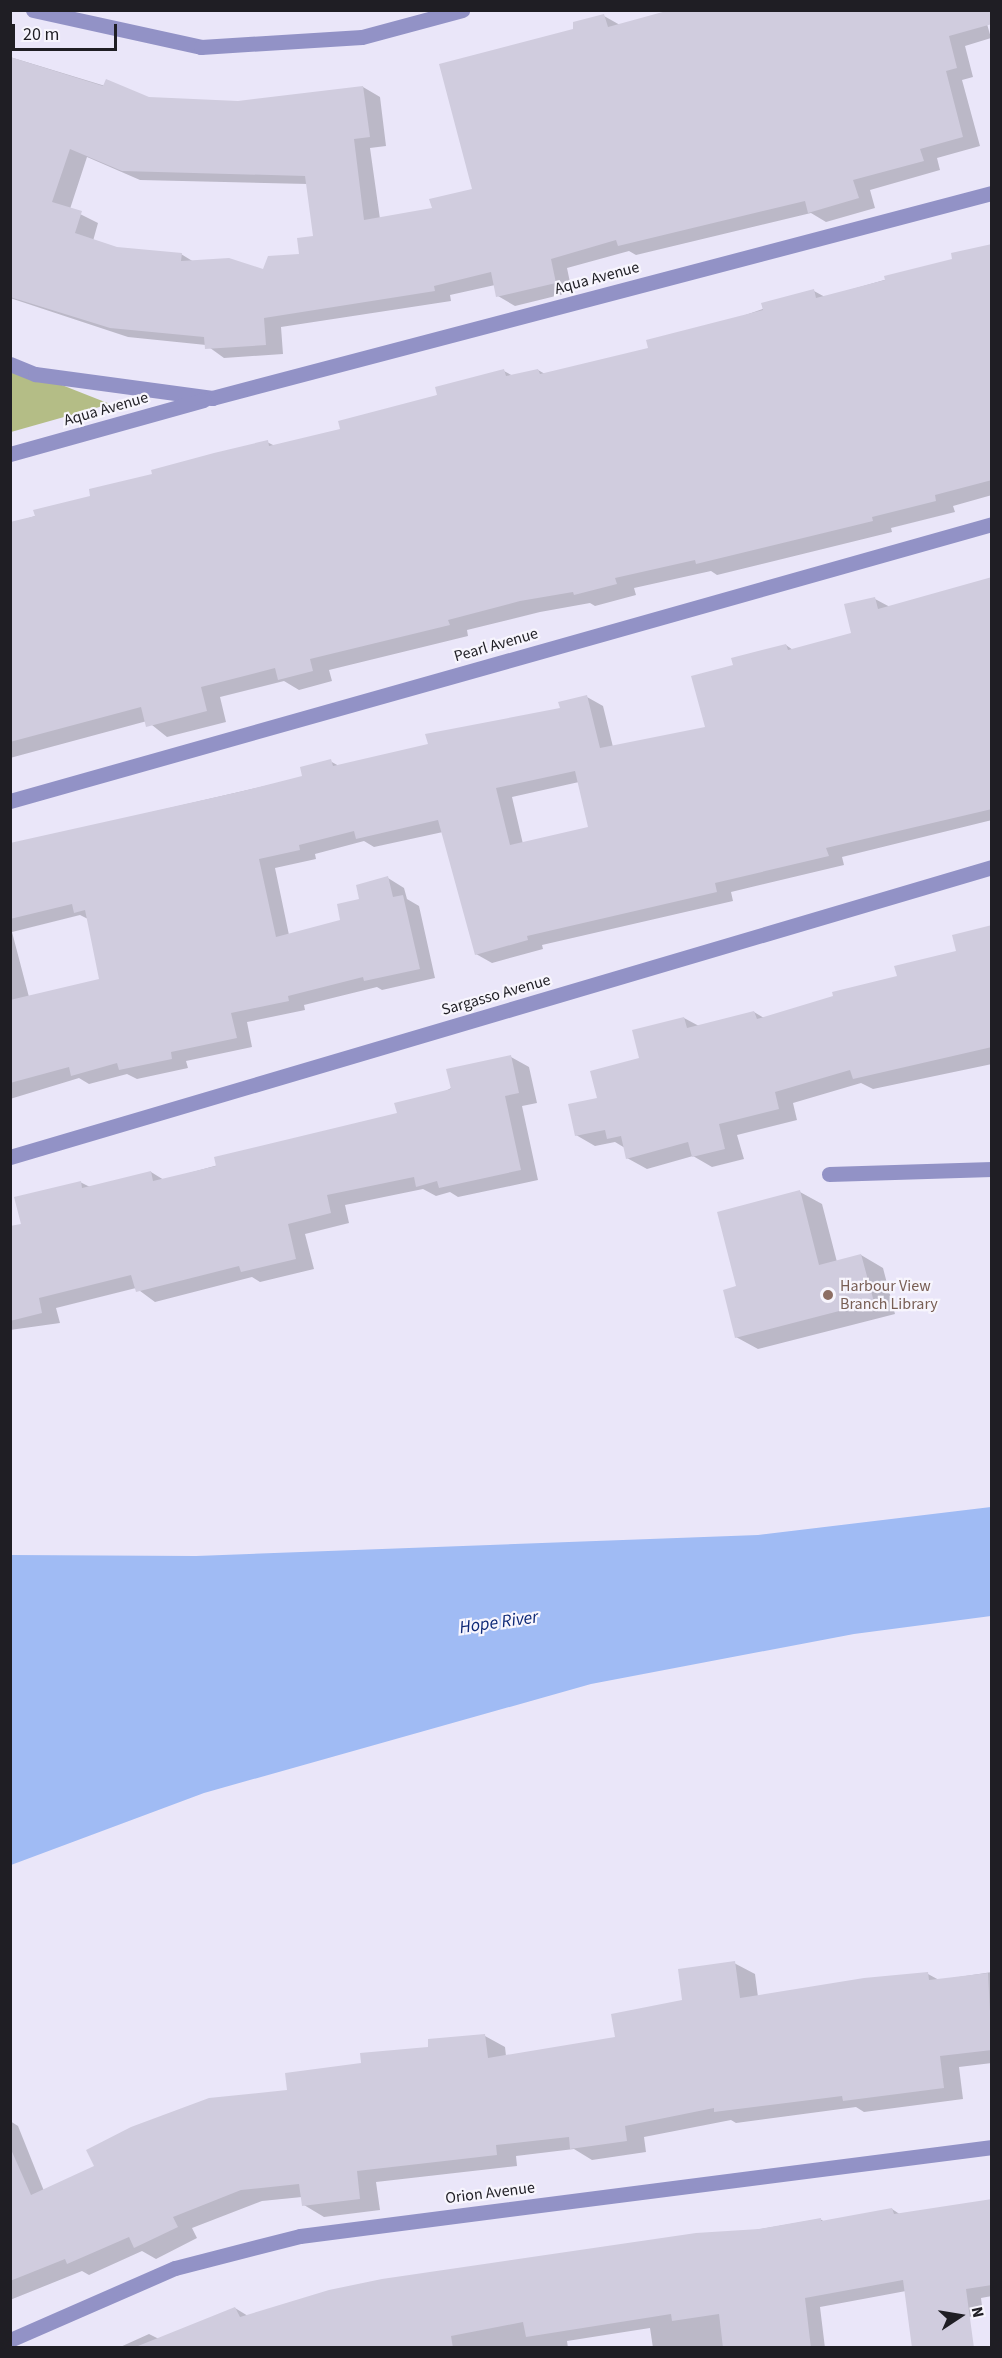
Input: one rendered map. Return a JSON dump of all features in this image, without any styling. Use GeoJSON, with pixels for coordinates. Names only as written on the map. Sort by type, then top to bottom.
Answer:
{"type":"FeatureCollection","features":[{"type":"Feature","properties":{"kind":"street"},"geometry":{"type":"LineString","coordinates":[[33,10],[201,47],[362,37],[462,10]]}},
{"type":"Feature","properties":{"kind":"street","name":"Aqua Avenue"},"geometry":{"type":"LineString","coordinates":[[10,454],[212,398],[992,193]]}},
{"type":"Feature","properties":{"kind":"street","name":"Aqua Avenue"},"geometry":{"type":"LineString","coordinates":[[10,364],[34,374],[212,398]]}},
{"type":"Feature","properties":{"kind":"street","name":"Pearl Avenue"},"geometry":{"type":"LineString","coordinates":[[10,801],[992,524]]}},
{"type":"Feature","properties":{"kind":"street","name":"Sargasso Avenue"},"geometry":{"type":"LineString","coordinates":[[10,1157],[992,867]]}},
{"type":"Feature","properties":{"kind":"street"},"geometry":{"type":"LineString","coordinates":[[829,1174],[992,1169]]}},
{"type":"Feature","properties":{"kind":"street","name":"Orion Avenue"},"geometry":{"type":"LineString","coordinates":[[10,2340],[175,2268],[300,2236],[992,2146]]}},
{"type":"Feature","properties":{"kind":"green space"},"geometry":{"type":"Polygon","coordinates":[[[11,365],[110,404],[11,432],[11,365]]]}},
{"type":"Feature","properties":{"kind":"water","name":"Hope River"},"geometry":{"type":"Polygon","coordinates":[[[991,1507],[991,1616],[854,1634],[591,1684],[204,1793],[11,1865],[11,1555],[196,1556],[758,1535],[991,1507]]]}},
{"type":"Feature","properties":{"kind":"building"},"geometry":{"type":"Polygon","coordinates":[[[670,10],[992,10],[992,24],[949,36],[957,68],[946,71],[963,137],[920,149],[924,161],[853,180],[859,198],[808,213],[805,201],[618,246],[616,240],[551,259],[556,283],[496,297],[491,272],[434,286],[435,291],[264,318],[266,345],[205,349],[204,337],[110,328],[10,297],[10,57],[103,86],[106,79],[149,97],[238,101],[363,86],[370,137],[354,139],[364,220],[432,208],[429,199],[472,189],[439,64],[573,29],[573,22],[604,14],[608,27],[670,10]],[[70,149],[52,202],[82,211],[75,233],[117,247],[182,253],[181,261],[229,258],[263,269],[268,256],[299,254],[297,238],[313,236],[305,176],[122,171],[70,149]]]}},
{"type":"Feature","properties":{"kind":"building"},"geometry":{"type":"Polygon","coordinates":[[[992,244],[992,480],[935,495],[936,501],[872,517],[873,521],[696,564],[695,560],[615,578],[617,584],[574,595],[573,592],[520,601],[448,620],[450,625],[310,659],[313,671],[278,680],[275,668],[201,687],[207,711],[146,727],[141,707],[10,742],[10,522],[35,516],[33,510],[90,496],[89,489],[152,474],[151,470],[214,453],[268,440],[269,446],[340,429],[338,421],[437,395],[435,387],[504,369],[506,376],[538,369],[540,374],[648,348],[646,340],[763,310],[761,303],[814,289],[816,298],[885,280],[884,276],[952,259],[951,253],[992,244]]]}},
{"type":"Feature","properties":{"kind":"building"},"geometry":{"type":"Polygon","coordinates":[[[992,577],[992,809],[826,848],[829,856],[715,883],[717,892],[527,936],[528,940],[475,955],[438,820],[356,839],[354,831],[299,845],[300,850],[259,859],[276,937],[340,920],[337,904],[359,899],[356,885],[388,876],[393,897],[403,895],[420,969],[364,981],[363,977],[288,996],[289,1001],[231,1013],[237,1038],[171,1052],[172,1059],[119,1070],[117,1063],[71,1076],[69,1067],[10,1083],[10,1000],[99,979],[85,910],[74,913],[72,904],[10,919],[10,843],[302,776],[300,767],[331,759],[333,766],[428,744],[425,734],[560,708],[558,702],[587,695],[600,748],[705,727],[691,676],[733,665],[731,658],[786,644],[788,650],[851,633],[844,604],[875,597],[878,609],[992,577]],[[575,771],[496,788],[510,845],[588,827],[575,771]]]}},
{"type":"Feature","properties":{"kind":"building"},"geometry":{"type":"Polygon","coordinates":[[[992,925],[992,1047],[853,1079],[850,1070],[775,1092],[779,1109],[719,1124],[725,1149],[692,1157],[688,1142],[626,1159],[621,1136],[607,1139],[605,1130],[575,1136],[568,1104],[597,1098],[590,1071],[639,1058],[632,1030],[684,1017],[687,1028],[754,1011],[757,1019],[833,996],[832,992],[897,976],[894,966],[956,951],[952,935],[992,925]]]}},
{"type":"Feature","properties":{"kind":"building"},"geometry":{"type":"Polygon","coordinates":[[[511,1055],[519,1093],[505,1096],[521,1170],[439,1188],[437,1181],[416,1187],[414,1177],[327,1195],[331,1213],[288,1224],[296,1259],[241,1272],[239,1266],[136,1292],[131,1275],[39,1298],[42,1313],[10,1321],[10,1226],[21,1224],[14,1197],[81,1181],[82,1188],[151,1171],[153,1181],[216,1166],[214,1157],[397,1113],[394,1103],[451,1089],[446,1069],[511,1055]]]}},
{"type":"Feature","properties":{"kind":"building"},"geometry":{"type":"Polygon","coordinates":[[[800,1190],[819,1265],[861,1254],[874,1302],[735,1338],[723,1290],[736,1286],[717,1212],[800,1190]]]}},
{"type":"Feature","properties":{"kind":"building"},"geometry":{"type":"Polygon","coordinates":[[[735,1961],[740,1998],[864,1978],[928,1972],[929,1980],[988,1973],[992,2050],[940,2056],[944,2088],[843,2101],[842,2096],[714,2112],[714,2108],[625,2126],[627,2141],[570,2149],[569,2137],[496,2145],[497,2155],[357,2171],[360,2199],[302,2206],[299,2184],[241,2190],[173,2217],[178,2227],[134,2248],[129,2237],[67,2264],[65,2259],[10,2281],[10,2147],[31,2195],[94,2166],[86,2150],[131,2127],[209,2098],[287,2090],[285,2073],[361,2063],[360,2053],[428,2047],[428,2039],[485,2034],[488,2058],[615,2037],[611,2014],[682,2000],[678,1969],[735,1961]]]}},
{"type":"Feature","properties":{"kind":"building"},"geometry":{"type":"Polygon","coordinates":[[[992,2199],[992,2285],[966,2289],[974,2348],[912,2348],[903,2280],[805,2298],[811,2348],[723,2348],[719,2314],[672,2321],[671,2314],[526,2337],[523,2322],[451,2336],[453,2348],[138,2346],[235,2307],[240,2317],[329,2290],[382,2279],[696,2233],[759,2229],[892,2208],[894,2214],[992,2199]]]}},
{"type":"Feature","properties":{"kind":"place","name":"Harbour View Branch Library"},"geometry":{"type":"Point","coordinates":[828,1295]}}]}
